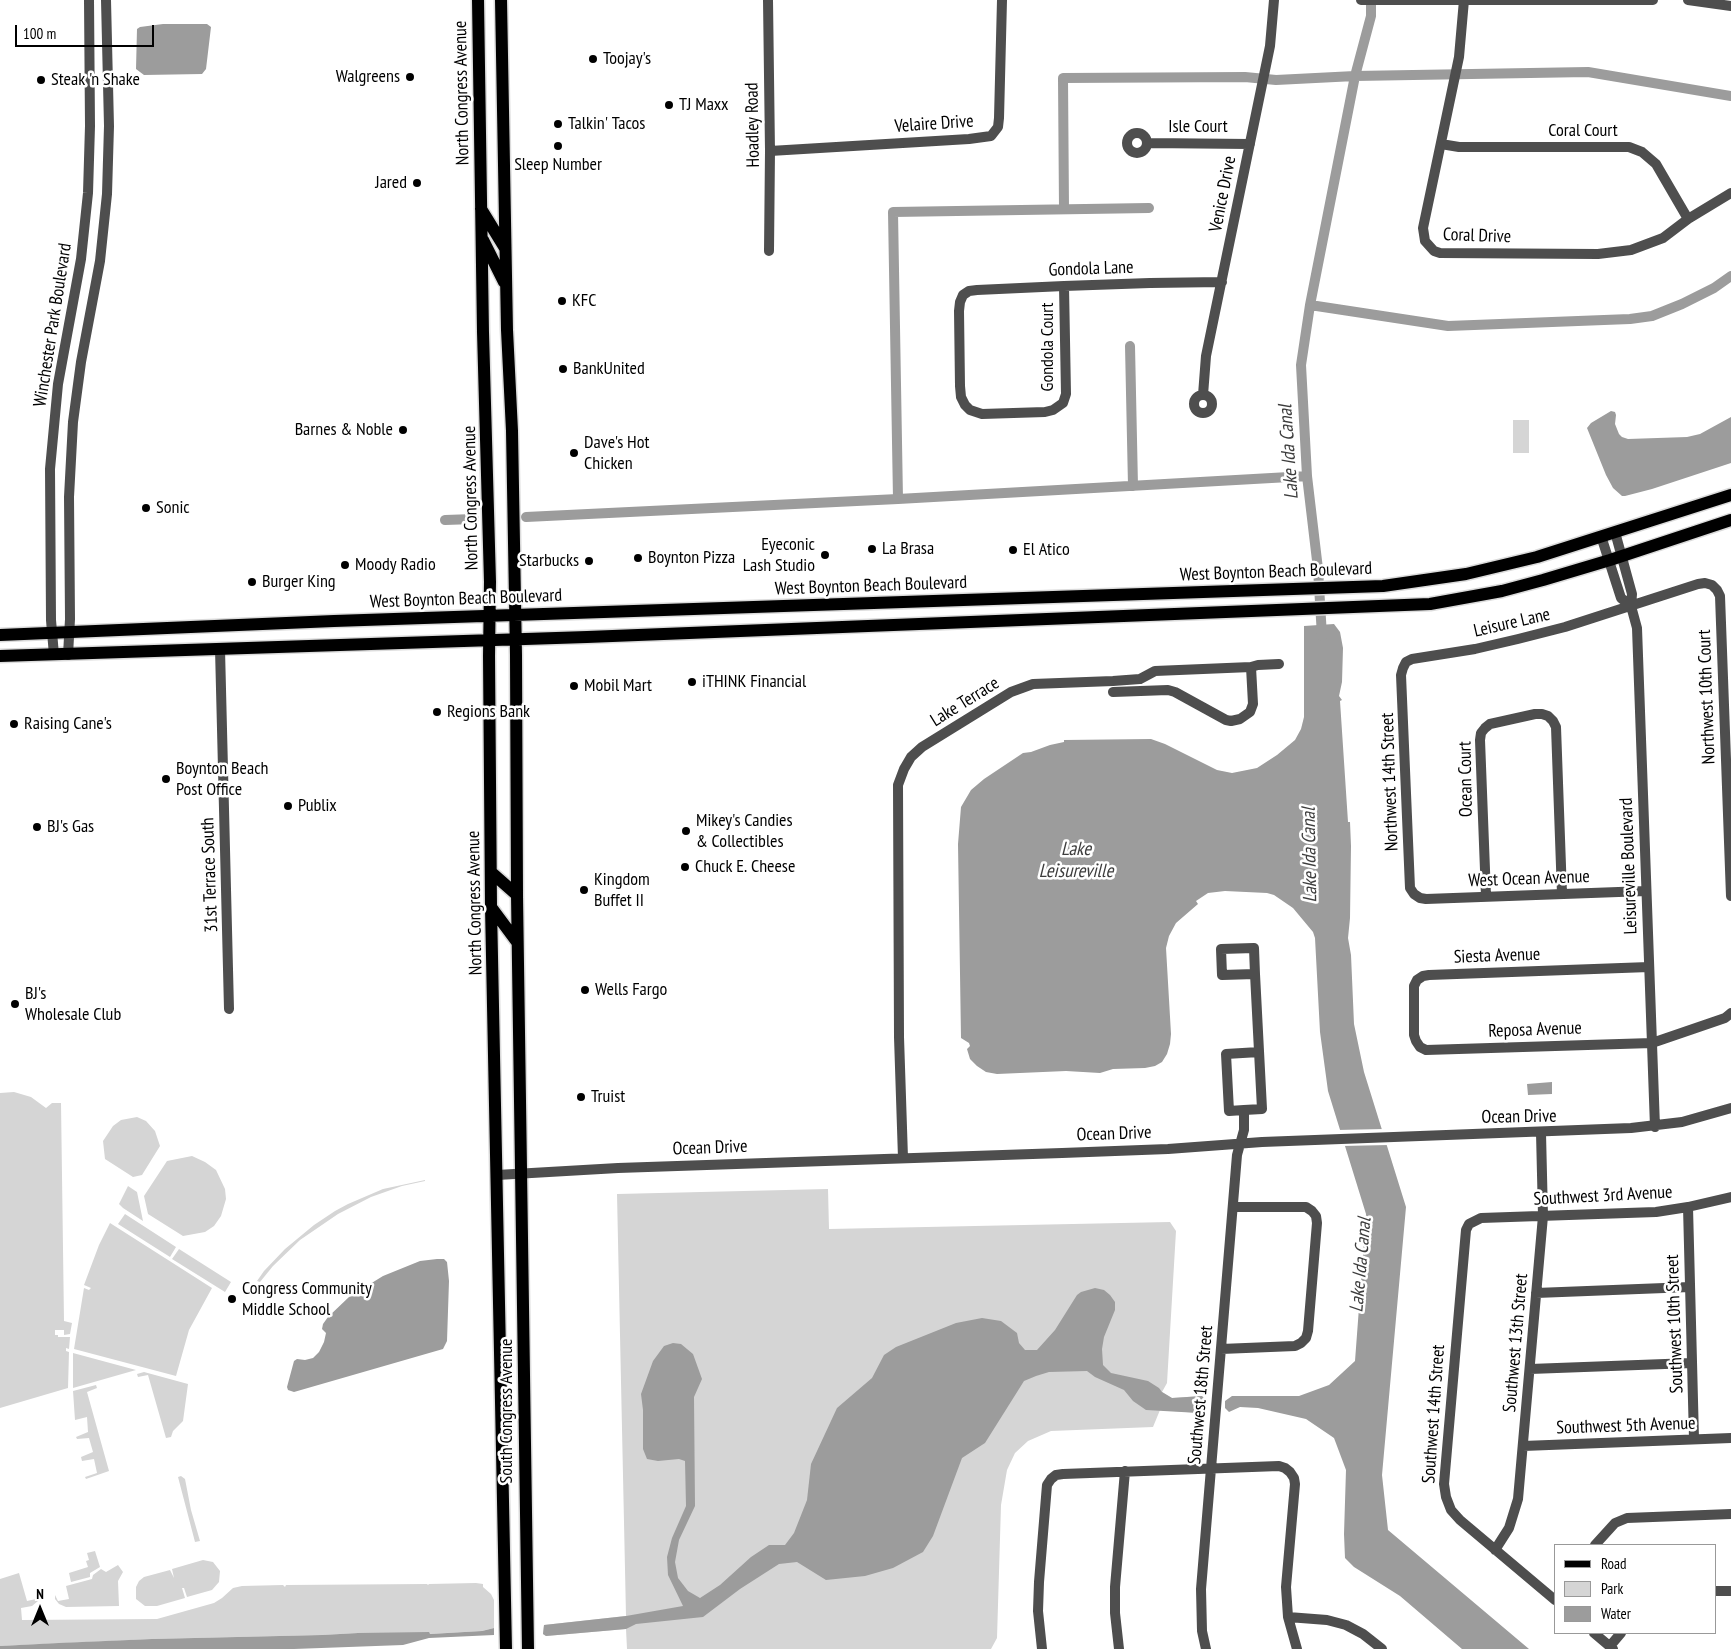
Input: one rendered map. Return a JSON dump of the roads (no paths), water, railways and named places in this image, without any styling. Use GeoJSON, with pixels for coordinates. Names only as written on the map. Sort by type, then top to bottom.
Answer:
{"type":"FeatureCollection","features":[{"type":"Feature","properties":{"kind":"main road","name":"North Congress Avenue"},"geometry":{"type":"LineString","coordinates":[[478,0],[481,209],[488,444],[492,907],[497,1175]]}},
{"type":"Feature","properties":{"kind":"main road"},"geometry":{"type":"LineString","coordinates":[[502,0],[505,248],[512,431],[516,639],[521,1172]]}},
{"type":"Feature","properties":{"kind":"main road"},"geometry":{"type":"LineString","coordinates":[[481,209],[505,248]]}},
{"type":"Feature","properties":{"kind":"main road"},"geometry":{"type":"LineString","coordinates":[[482,237],[506,286]]}},
{"type":"Feature","properties":{"kind":"main road","name":"West Boynton Beach Boulevard"},"geometry":{"type":"LineString","coordinates":[[0,634],[1383,586],[1466,574],[1537,557],[1731,495]]}},
{"type":"Feature","properties":{"kind":"main road"},"geometry":{"type":"LineString","coordinates":[[0,656],[489,640],[1430,604],[1519,586],[1623,556],[1731,520]]}},
{"type":"Feature","properties":{"kind":"main road"},"geometry":{"type":"LineString","coordinates":[[821,627],[845,604]]}},
{"type":"Feature","properties":{"kind":"main road"},"geometry":{"type":"LineString","coordinates":[[786,629],[809,606]]}},
{"type":"Feature","properties":{"kind":"main road"},"geometry":{"type":"LineString","coordinates":[[492,873],[517,895]]}},
{"type":"Feature","properties":{"kind":"main road"},"geometry":{"type":"LineString","coordinates":[[492,907],[518,942]]}},
{"type":"Feature","properties":{"kind":"main road","name":"South Congress Avenue"},"geometry":{"type":"LineString","coordinates":[[521,1172],[528,1649]]}},
{"type":"Feature","properties":{"kind":"main road","name":"South Congress Avenue"},"geometry":{"type":"LineString","coordinates":[[497,1175],[506,1649]]}},
{"type":"Feature","properties":{"kind":"street","name":"Winchester Park Boulevard"},"geometry":{"type":"LineString","coordinates":[[54,655],[49,519],[52,444],[60,368],[81,259],[88,193],[90,126],[89,0]]}},
{"type":"Feature","properties":{"kind":"street","name":"Winchester Park Boulevard"},"geometry":{"type":"LineString","coordinates":[[68,655],[69,497],[73,422],[81,362],[100,262],[107,194],[110,126],[106,0]]}},
{"type":"Feature","properties":{"kind":"street","name":"Hoadley Road"},"geometry":{"type":"LineString","coordinates":[[768,0],[769,250]]}},
{"type":"Feature","properties":{"kind":"street","name":"Velaire Drive"},"geometry":{"type":"LineString","coordinates":[[770,152],[991,136],[998,127],[999,118],[1002,0]]}},
{"type":"Feature","properties":{"kind":"street","name":"Venice Drive"},"geometry":{"type":"LineString","coordinates":[[1203,395],[1206,356],[1266,63],[1274,0]]}},
{"type":"Feature","properties":{"kind":"street"},"geometry":{"type":"LineString","coordinates":[[1361,0],[1653,0]]}},
{"type":"Feature","properties":{"kind":"street","name":"Coral Drive"},"geometry":{"type":"LineString","coordinates":[[1464,0],[1459,57],[1423,234],[1429,246],[1440,253],[1615,253],[1647,245],[1663,238],[1731,193]]}},
{"type":"Feature","properties":{"kind":"street"},"geometry":{"type":"LineString","coordinates":[[1688,0],[1731,6]]}},
{"type":"Feature","properties":{"kind":"street","name":"Isle Court"},"geometry":{"type":"LineString","coordinates":[[1147,143],[1250,144]]}},
{"type":"Feature","properties":{"kind":"street","name":"Coral Court"},"geometry":{"type":"LineString","coordinates":[[1441,144],[1459,147],[1629,147],[1642,152],[1656,164],[1688,220]]}},
{"type":"Feature","properties":{"kind":"street","name":"Gondola Lane"},"geometry":{"type":"LineString","coordinates":[[963,295],[969,291],[977,290],[1222,282]]}},
{"type":"Feature","properties":{"kind":"street","name":"Gondola Court"},"geometry":{"type":"LineString","coordinates":[[963,295],[960,302],[959,319],[960,386],[961,397],[965,405],[970,410],[982,414],[1045,412],[1060,407],[1066,394],[1064,286]]}},
{"type":"Feature","properties":{"kind":"street","name":"Leisureville Boulevard"},"geometry":{"type":"LineString","coordinates":[[1615,532],[1632,594],[1630,606],[1637,628],[1655,1127]]}},
{"type":"Feature","properties":{"kind":"street","name":"Leisureville Boulevard"},"geometry":{"type":"LineString","coordinates":[[1601,536],[1621,598],[1630,606]]}},
{"type":"Feature","properties":{"kind":"street","name":"Northwest 10th Court"},"geometry":{"type":"LineString","coordinates":[[1630,606],[1705,583],[1717,590],[1720,596],[1731,896]]}},
{"type":"Feature","properties":{"kind":"street","name":"Leisure Lane"},"geometry":{"type":"LineString","coordinates":[[1403,668],[1406,662],[1412,659],[1518,640],[1630,606]]}},
{"type":"Feature","properties":{"kind":"street","name":"31st Terrace South"},"geometry":{"type":"LineString","coordinates":[[220,649],[229,1009]]}},
{"type":"Feature","properties":{"kind":"street","name":"Lake Terrace"},"geometry":{"type":"LineString","coordinates":[[903,1158],[899,1037],[898,785],[911,757],[922,748],[1011,692],[1033,684],[1113,682],[1140,679],[1155,671],[1279,664]]}},
{"type":"Feature","properties":{"kind":"street"},"geometry":{"type":"LineString","coordinates":[[1114,692],[1168,690],[1226,720],[1236,720],[1252,709],[1251,667]]}},
{"type":"Feature","properties":{"kind":"street","name":"Northwest 14th Street"},"geometry":{"type":"LineString","coordinates":[[1403,668],[1401,675],[1410,888],[1414,894]]}},
{"type":"Feature","properties":{"kind":"street","name":"Ocean Court"},"geometry":{"type":"LineString","coordinates":[[1486,896],[1481,733],[1490,724],[1535,714],[1548,716],[1556,728],[1562,894]]}},
{"type":"Feature","properties":{"kind":"street","name":"West Ocean Avenue"},"geometry":{"type":"LineString","coordinates":[[1414,894],[1426,899],[1646,891]]}},
{"type":"Feature","properties":{"kind":"street","name":"Siesta Avenue"},"geometry":{"type":"LineString","coordinates":[[1420,1047],[1414,1035],[1414,986],[1417,980],[1423,976],[1649,967]]}},
{"type":"Feature","properties":{"kind":"street"},"geometry":{"type":"LineString","coordinates":[[1255,974],[1262,1109],[1229,1111],[1226,1054],[1259,1052]]}},
{"type":"Feature","properties":{"kind":"street"},"geometry":{"type":"LineString","coordinates":[[1652,1043],[1725,1018],[1731,1013]]}},
{"type":"Feature","properties":{"kind":"street","name":"Reposa Avenue"},"geometry":{"type":"LineString","coordinates":[[1420,1047],[1426,1050],[1652,1043]]}},
{"type":"Feature","properties":{"kind":"street","name":"Ocean Drive"},"geometry":{"type":"LineString","coordinates":[[497,1175],[521,1172],[1168,1149],[1240,1143],[1541,1133],[1655,1127],[1682,1122],[1731,1108]]}},
{"type":"Feature","properties":{"kind":"street","name":"Southwest 18th Street"},"geometry":{"type":"LineString","coordinates":[[1206,1649],[1202,1623],[1201,1590],[1237,1155],[1244,1130],[1244,1110]]}},
{"type":"Feature","properties":{"kind":"street","name":"Southwest 13th Street"},"geometry":{"type":"LineString","coordinates":[[1494,1550],[1509,1528],[1518,1499],[1543,1216],[1541,1133]]}},
{"type":"Feature","properties":{"kind":"street","name":"Southwest 3rd Avenue"},"geometry":{"type":"LineString","coordinates":[[1475,1220],[1481,1218],[1649,1212],[1688,1207],[1731,1197]]}},
{"type":"Feature","properties":{"kind":"street"},"geometry":{"type":"LineString","coordinates":[[1221,1349],[1295,1346],[1306,1338],[1308,1331],[1316,1216],[1312,1210],[1306,1207],[1233,1208]]}},
{"type":"Feature","properties":{"kind":"street","name":"Southwest 10th Street"},"geometry":{"type":"LineString","coordinates":[[1688,1207],[1694,1439]]}},
{"type":"Feature","properties":{"kind":"street","name":"Southwest 14th Street"},"geometry":{"type":"LineString","coordinates":[[1475,1220],[1469,1224],[1466,1230],[1444,1484],[1446,1497],[1455,1515],[1494,1550],[1554,1597]]}},
{"type":"Feature","properties":{"kind":"street"},"geometry":{"type":"LineString","coordinates":[[1536,1293],[1690,1287]]}},
{"type":"Feature","properties":{"kind":"street"},"geometry":{"type":"LineString","coordinates":[[1530,1369],[1692,1363]]}},
{"type":"Feature","properties":{"kind":"street","name":"Southwest 5th Avenue"},"geometry":{"type":"LineString","coordinates":[[1523,1446],[1731,1438]]}},
{"type":"Feature","properties":{"kind":"street"},"geometry":{"type":"LineString","coordinates":[[1042,1649],[1038,1611],[1039,1582],[1047,1485],[1056,1475],[1278,1466],[1290,1472],[1295,1484],[1286,1587],[1288,1617],[1297,1649]]}},
{"type":"Feature","properties":{"kind":"street"},"geometry":{"type":"LineString","coordinates":[[1119,1649],[1115,1613],[1115,1587],[1125,1471]]}},
{"type":"Feature","properties":{"kind":"street"},"geometry":{"type":"LineString","coordinates":[[1596,1544],[1615,1523],[1627,1518],[1731,1514]]}},
{"type":"Feature","properties":{"kind":"street"},"geometry":{"type":"LineString","coordinates":[[1716,1591],[1731,1590]]}},
{"type":"Feature","properties":{"kind":"street"},"geometry":{"type":"LineString","coordinates":[[1288,1617],[1327,1620],[1346,1625],[1363,1634],[1382,1649]]}},
{"type":"Feature","properties":{"kind":"street"},"geometry":{"type":"LineString","coordinates":[[1595,1634],[1612,1648],[1620,1634]]}},
{"type":"Feature","properties":{"kind":"water"},"geometry":{"type":"Polygon","coordinates":[[[163,24],[207,24],[211,27],[206,69],[202,74],[144,75],[136,69],[137,29],[163,24]]]}},
{"type":"Feature","properties":{"kind":"water"},"geometry":{"type":"Polygon","coordinates":[[[1611,411],[1615,412],[1615,424],[1619,434],[1628,439],[1687,437],[1700,434],[1731,417],[1731,463],[1652,489],[1622,496],[1613,488],[1606,475],[1587,428],[1591,423],[1611,411]]]}},
{"type":"Feature","properties":{"kind":"water","name":"Lake Leisureville"},"geometry":{"type":"Polygon","coordinates":[[[1334,624],[1340,632],[1343,648],[1342,682],[1339,696],[1342,700],[1340,701],[1348,822],[1350,822],[1350,918],[1348,938],[1351,955],[1354,1024],[1364,1072],[1406,1207],[1382,1475],[1388,1530],[1529,1649],[1462,1649],[1400,1596],[1354,1567],[1345,1558],[1346,1470],[1334,1438],[1306,1419],[1258,1408],[1240,1407],[1229,1412],[1225,1408],[1225,1401],[1232,1396],[1299,1396],[1329,1385],[1355,1361],[1366,1214],[1328,1091],[1320,1032],[1315,938],[1313,932],[1293,908],[1274,895],[1267,893],[1225,891],[1208,893],[1196,901],[1198,904],[1176,923],[1169,936],[1166,948],[1170,1044],[1162,1062],[1155,1066],[1113,1069],[1100,1073],[1066,1071],[997,1074],[986,1072],[970,1059],[967,1049],[970,1046],[969,1043],[961,1038],[958,844],[961,807],[971,790],[1023,753],[1064,742],[1064,740],[1151,739],[1217,770],[1232,773],[1257,768],[1295,740],[1301,729],[1304,717],[1304,626],[1334,624]]]}},
{"type":"Feature","properties":{"kind":"water"},"geometry":{"type":"Polygon","coordinates":[[[1552,1082],[1552,1094],[1528,1095],[1527,1084],[1552,1082]]]}},
{"type":"Feature","properties":{"kind":"water"},"geometry":{"type":"Polygon","coordinates":[[[444,1259],[447,1262],[449,1281],[447,1341],[443,1349],[294,1392],[288,1390],[287,1387],[294,1361],[297,1359],[313,1358],[319,1352],[326,1333],[322,1329],[323,1324],[349,1297],[383,1276],[420,1261],[444,1259]]]}},
{"type":"Feature","properties":{"kind":"water"},"geometry":{"type":"Polygon","coordinates":[[[1095,1288],[1104,1290],[1115,1302],[1115,1310],[1104,1337],[1102,1349],[1103,1365],[1111,1373],[1148,1381],[1172,1398],[1202,1396],[1207,1402],[1206,1408],[1199,1413],[1146,1410],[1133,1401],[1124,1390],[1095,1377],[1087,1371],[1049,1372],[1036,1376],[1024,1381],[985,1443],[962,1458],[933,1536],[923,1552],[893,1568],[865,1576],[826,1580],[797,1562],[779,1564],[740,1589],[703,1617],[636,1624],[626,1629],[546,1636],[543,1634],[544,1625],[626,1616],[683,1606],[668,1575],[667,1557],[672,1538],[686,1506],[685,1461],[679,1459],[658,1461],[647,1459],[643,1449],[641,1394],[653,1361],[664,1346],[673,1343],[681,1344],[693,1354],[702,1379],[694,1397],[695,1506],[679,1540],[675,1562],[678,1578],[688,1591],[700,1598],[720,1585],[751,1557],[769,1545],[785,1545],[794,1533],[807,1500],[811,1464],[837,1408],[872,1378],[884,1355],[896,1347],[956,1323],[982,1318],[1001,1321],[1017,1333],[1019,1343],[1025,1350],[1037,1350],[1055,1330],[1077,1295],[1095,1288]]]}},
{"type":"Feature","properties":{"kind":"water"},"geometry":{"type":"Polygon","coordinates":[[[494,1628],[494,1635],[429,1638],[403,1645],[294,1649],[0,1649],[0,1646],[152,1639],[358,1633],[429,1632],[430,1634],[482,1631],[494,1628]]]}},
{"type":"Feature","properties":{"kind":"waterway","name":"Lake Ida Canal"},"geometry":{"type":"LineString","coordinates":[[1322,636],[1318,569],[1307,476],[1301,365],[1310,305],[1355,76],[1371,16],[1371,0]]}},
{"type":"Feature","properties":{"kind":"waterway"},"geometry":{"type":"LineString","coordinates":[[1064,209],[1063,78],[1245,77],[1276,80],[1355,76],[1588,72],[1731,96]]}},
{"type":"Feature","properties":{"kind":"waterway"},"geometry":{"type":"LineString","coordinates":[[898,499],[893,212],[1149,208]]}},
{"type":"Feature","properties":{"kind":"waterway"},"geometry":{"type":"LineString","coordinates":[[1310,305],[1448,326],[1630,319],[1652,316],[1682,304],[1714,288],[1731,276]]}},
{"type":"Feature","properties":{"kind":"waterway"},"geometry":{"type":"LineString","coordinates":[[1130,346],[1133,486]]}},
{"type":"Feature","properties":{"kind":"waterway"},"geometry":{"type":"LineString","coordinates":[[526,517],[898,499],[1307,476]]}},
{"type":"Feature","properties":{"kind":"waterway"},"geometry":{"type":"LineString","coordinates":[[445,520],[474,519]]}},
{"type":"Feature","properties":{"kind":"place","name":"Toojay's"},"geometry":{"type":"Point","coordinates":[593,59]}},
{"type":"Feature","properties":{"kind":"place","name":"Walgreens"},"geometry":{"type":"Point","coordinates":[410,77]}},
{"type":"Feature","properties":{"kind":"place","name":"Steak 'n Shake"},"geometry":{"type":"Point","coordinates":[41,80]}},
{"type":"Feature","properties":{"kind":"place","name":"TJ Maxx"},"geometry":{"type":"Point","coordinates":[669,105]}},
{"type":"Feature","properties":{"kind":"place","name":"Talkin' Tacos"},"geometry":{"type":"Point","coordinates":[558,124]}},
{"type":"Feature","properties":{"kind":"place","name":"Sleep Number"},"geometry":{"type":"Point","coordinates":[558,146]}},
{"type":"Feature","properties":{"kind":"place","name":"Jared"},"geometry":{"type":"Point","coordinates":[417,183]}},
{"type":"Feature","properties":{"kind":"place","name":"KFC"},"geometry":{"type":"Point","coordinates":[562,301]}},
{"type":"Feature","properties":{"kind":"place","name":"BankUnited"},"geometry":{"type":"Point","coordinates":[563,369]}},
{"type":"Feature","properties":{"kind":"place","name":"Barnes & Noble"},"geometry":{"type":"Point","coordinates":[403,430]}},
{"type":"Feature","properties":{"kind":"place","name":"Dave's Hot Chicken"},"geometry":{"type":"Point","coordinates":[574,453]}},
{"type":"Feature","properties":{"kind":"place","name":"Sonic"},"geometry":{"type":"Point","coordinates":[146,508]}},
{"type":"Feature","properties":{"kind":"place","name":"La Brasa"},"geometry":{"type":"Point","coordinates":[872,549]}},
{"type":"Feature","properties":{"kind":"place","name":"El Atico"},"geometry":{"type":"Point","coordinates":[1013,550]}},
{"type":"Feature","properties":{"kind":"place","name":"Eyeconic Lash Studio"},"geometry":{"type":"Point","coordinates":[825,555]}},
{"type":"Feature","properties":{"kind":"place","name":"Boynton Pizza"},"geometry":{"type":"Point","coordinates":[638,558]}},
{"type":"Feature","properties":{"kind":"place","name":"Starbucks"},"geometry":{"type":"Point","coordinates":[589,561]}},
{"type":"Feature","properties":{"kind":"place","name":"Moody Radio"},"geometry":{"type":"Point","coordinates":[345,565]}},
{"type":"Feature","properties":{"kind":"place","name":"Burger King"},"geometry":{"type":"Point","coordinates":[252,582]}},
{"type":"Feature","properties":{"kind":"place","name":"iTHINK Financial"},"geometry":{"type":"Point","coordinates":[692,682]}},
{"type":"Feature","properties":{"kind":"place","name":"Mobil Mart"},"geometry":{"type":"Point","coordinates":[574,686]}},
{"type":"Feature","properties":{"kind":"place","name":"Regions Bank"},"geometry":{"type":"Point","coordinates":[437,712]}},
{"type":"Feature","properties":{"kind":"place","name":"Raising Cane's"},"geometry":{"type":"Point","coordinates":[14,724]}},
{"type":"Feature","properties":{"kind":"place","name":"Boynton Beach Post Office"},"geometry":{"type":"Point","coordinates":[166,779]}},
{"type":"Feature","properties":{"kind":"place","name":"Publix"},"geometry":{"type":"Point","coordinates":[288,806]}},
{"type":"Feature","properties":{"kind":"place","name":"BJ's Gas"},"geometry":{"type":"Point","coordinates":[37,827]}},
{"type":"Feature","properties":{"kind":"place","name":"Mikey's Candies & Collectibles"},"geometry":{"type":"Point","coordinates":[686,831]}},
{"type":"Feature","properties":{"kind":"place","name":"Chuck E. Cheese"},"geometry":{"type":"Point","coordinates":[685,867]}},
{"type":"Feature","properties":{"kind":"place","name":"Kingdom Buffet II"},"geometry":{"type":"Point","coordinates":[584,890]}},
{"type":"Feature","properties":{"kind":"place","name":"Wells Fargo"},"geometry":{"type":"Point","coordinates":[585,990]}},
{"type":"Feature","properties":{"kind":"place","name":"BJ's Wholesale Club"},"geometry":{"type":"Point","coordinates":[15,1004]}},
{"type":"Feature","properties":{"kind":"place","name":"Truist"},"geometry":{"type":"Point","coordinates":[581,1097]}},
{"type":"Feature","properties":{"kind":"place","name":"Congress Community Middle School"},"geometry":{"type":"Point","coordinates":[232,1299]}}]}
